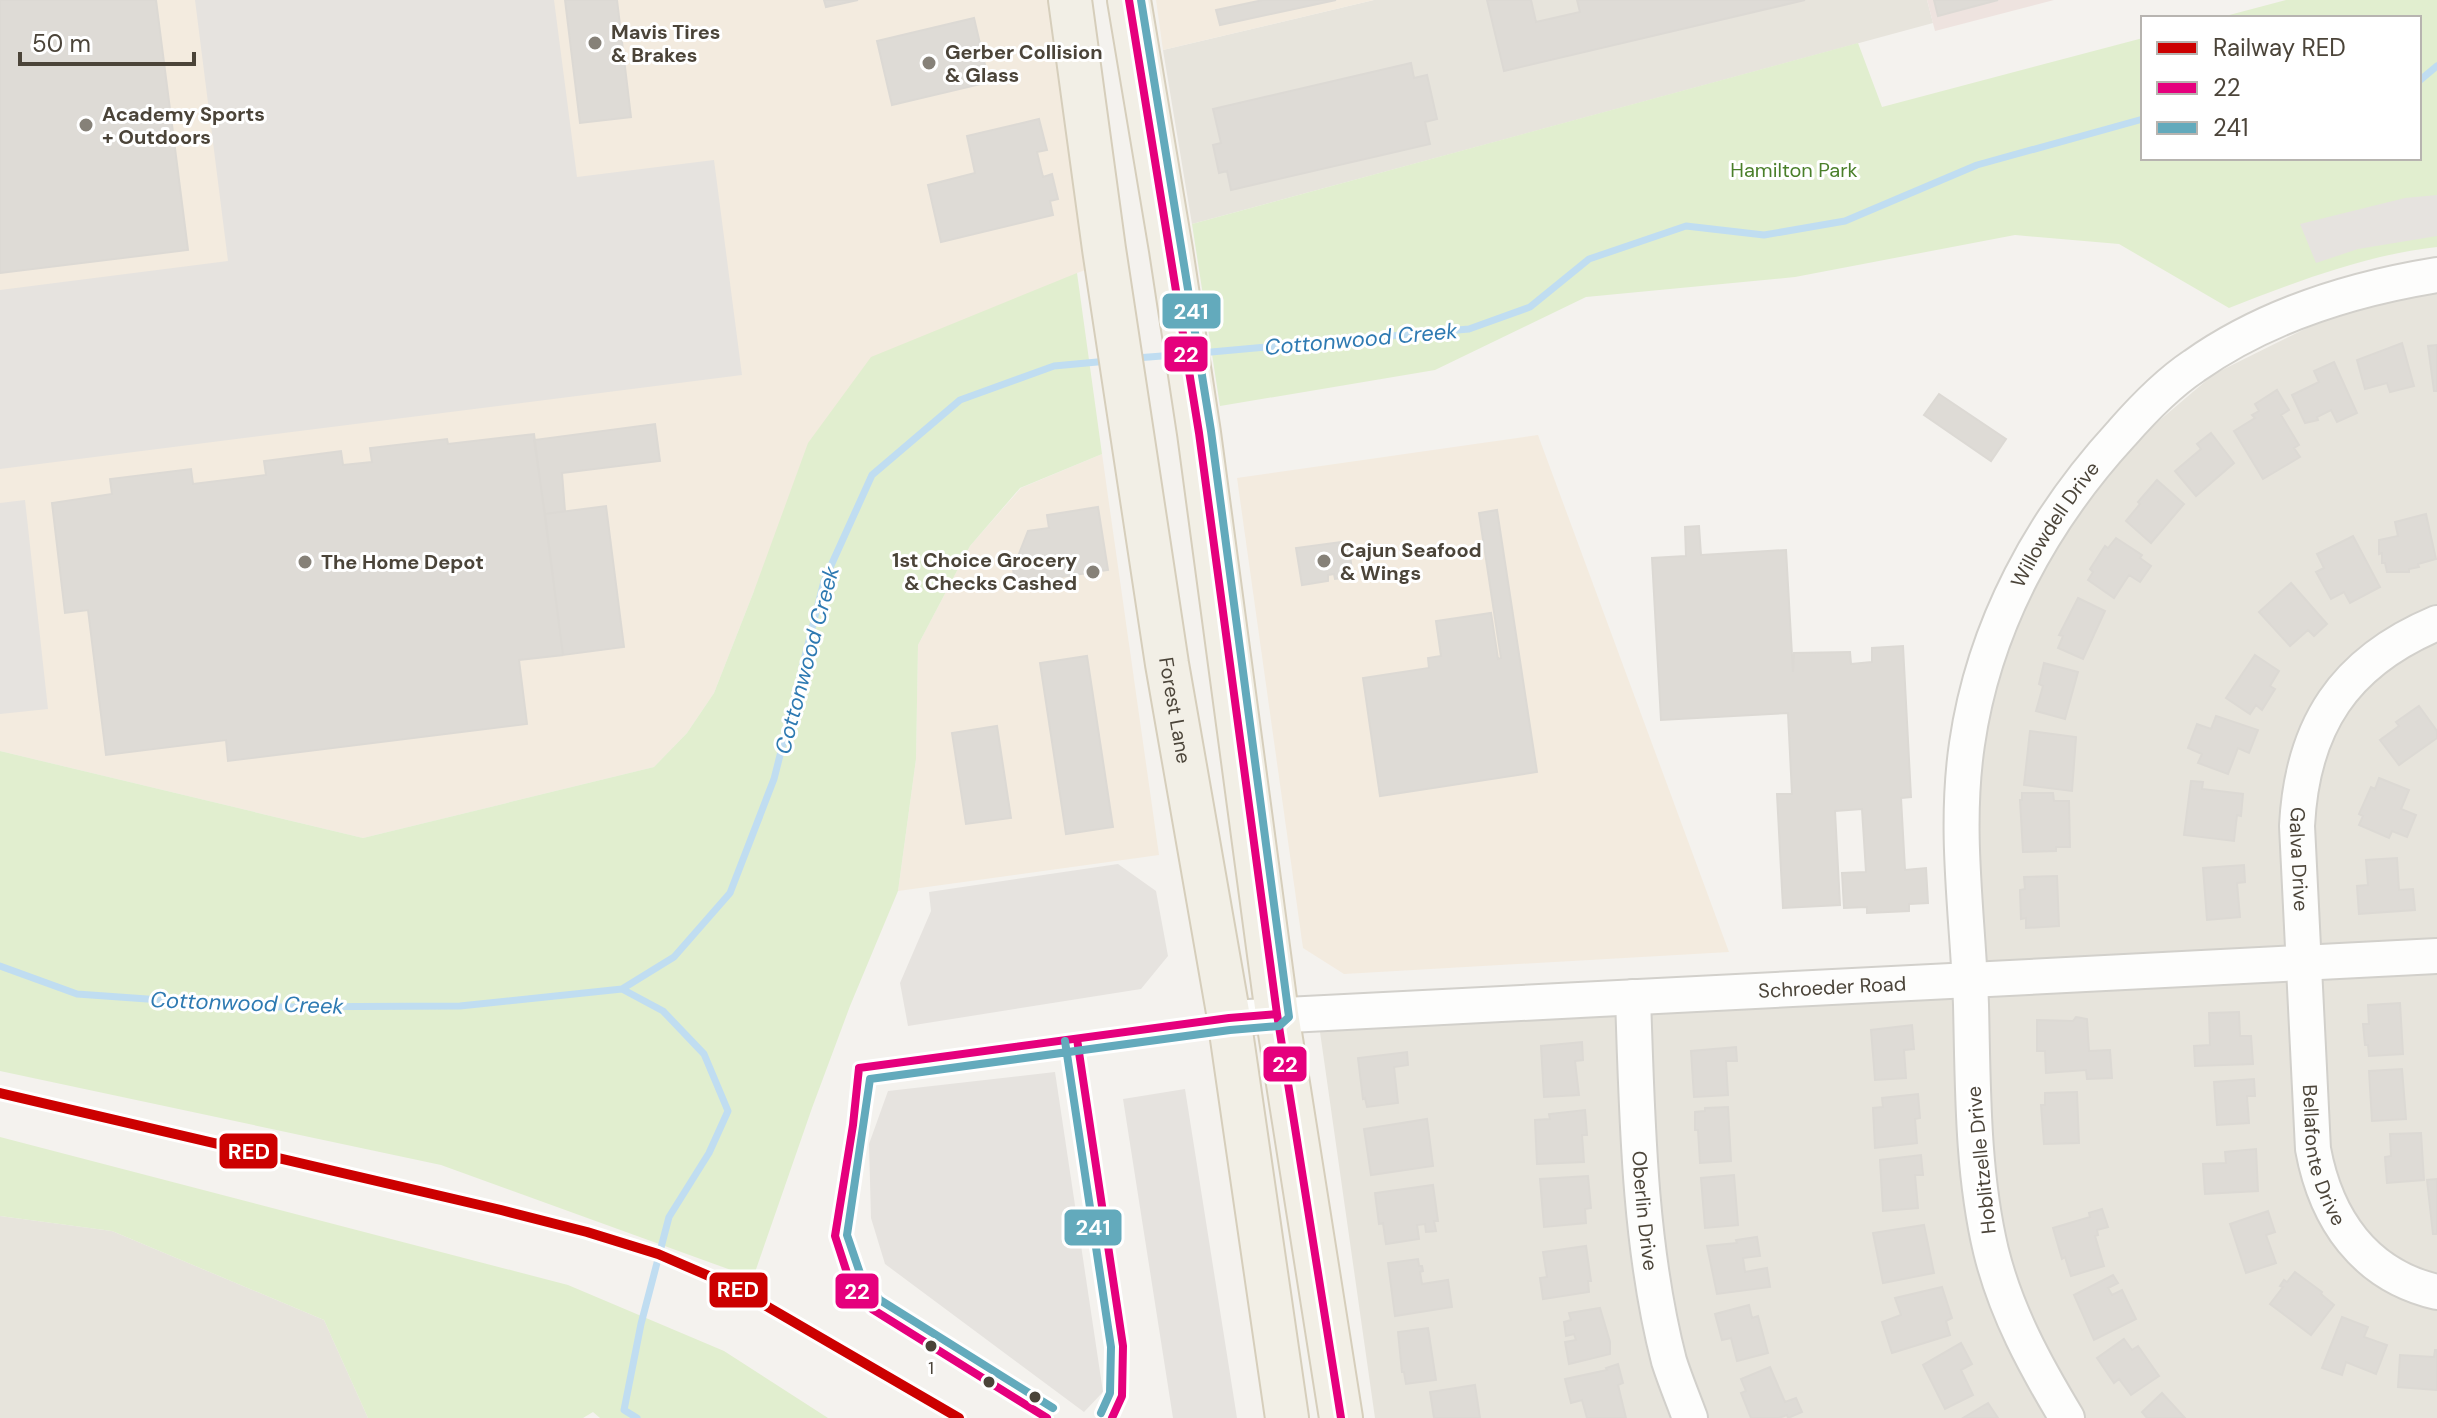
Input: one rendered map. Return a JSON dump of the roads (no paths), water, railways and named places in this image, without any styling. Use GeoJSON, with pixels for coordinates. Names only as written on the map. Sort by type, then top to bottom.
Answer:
{"type":"FeatureCollection","features":[{"type":"Feature","properties":{"kind":"main road","name":"Forest Lane"},"geometry":{"type":"LineString","coordinates":[[1070,0],[1167,664],[1229,1018],[1287,1418]]}},
{"type":"Feature","properties":{"kind":"main road"},"geometry":{"type":"LineString","coordinates":[[1129,2],[1199,433],[1277,1014],[1341,1418]]}},
{"type":"Feature","properties":{"kind":"main road"},"geometry":{"type":"LineString","coordinates":[[1082,85],[1142,79]]}},
{"type":"Feature","properties":{"kind":"main road"},"geometry":{"type":"LineString","coordinates":[[1167,664],[1229,656]]}},
{"type":"Feature","properties":{"kind":"street","name":"Willowdell Drive"},"geometry":{"type":"LineString","coordinates":[[1969,980],[1962,852],[1967,744],[1980,683],[1996,635],[2020,577],[2044,533],[2103,453],[2143,409],[2193,366],[2243,336],[2324,302],[2380,285],[2437,275]]}},
{"type":"Feature","properties":{"kind":"street","name":"Galva Drive"},"geometry":{"type":"LineString","coordinates":[[2304,962],[2298,795],[2312,740],[2355,675],[2393,644],[2437,623]]}},
{"type":"Feature","properties":{"kind":"street","name":"Schroeder Road"},"geometry":{"type":"LineString","coordinates":[[1229,1018],[2437,956]]}},
{"type":"Feature","properties":{"kind":"street","name":"Bellafonte Drive"},"geometry":{"type":"LineString","coordinates":[[2304,962],[2313,1149],[2319,1181],[2333,1214],[2345,1232],[2381,1268],[2411,1286],[2437,1292]]}},
{"type":"Feature","properties":{"kind":"street","name":"Hoblitzelle Drive"},"geometry":{"type":"LineString","coordinates":[[1969,980],[1975,1139],[1991,1252],[2020,1335],[2067,1418]]}},
{"type":"Feature","properties":{"kind":"street","name":"Oberlin Drive"},"geometry":{"type":"LineString","coordinates":[[1633,997],[1646,1224],[1670,1361],[1690,1418]]}},
{"type":"Feature","properties":{"kind":"waterway","name":"Cottonwood Creek"},"geometry":{"type":"LineString","coordinates":[[2421,79],[2437,66]]}},
{"type":"Feature","properties":{"kind":"waterway","name":"Cottonwood Creek"},"geometry":{"type":"LineString","coordinates":[[1200,353],[1469,329],[1530,307],[1589,259],[1686,226],[1764,235],[1845,221],[1977,165],[2141,120]]}},
{"type":"Feature","properties":{"kind":"waterway","name":"Cottonwood Creek"},"geometry":{"type":"LineString","coordinates":[[1136,358],[1175,355]]}},
{"type":"Feature","properties":{"kind":"waterway","name":"Cottonwood Creek"},"geometry":{"type":"LineString","coordinates":[[0,966],[77,994],[258,1007],[460,1006],[622,989],[674,957],[730,893],[774,779],[824,581],[872,475],[960,400],[1054,366],[1108,361]]}},
{"type":"Feature","properties":{"kind":"waterway"},"geometry":{"type":"LineString","coordinates":[[622,989],[663,1011],[704,1054],[728,1111],[709,1153],[669,1217],[641,1324],[624,1410],[637,1418]]}},
{"type":"Feature","properties":{"kind":"rail line","name":"RED"},"geometry":{"type":"LineString","coordinates":[[0,1093],[501,1210],[658,1254],[732,1286],[959,1418]]}},
{"type":"Feature","properties":{"kind":"place","name":"Mavis Tires & Brakes"},"geometry":{"type":"Point","coordinates":[595,43]}},
{"type":"Feature","properties":{"kind":"place","name":"Gerber Collision & Glass"},"geometry":{"type":"Point","coordinates":[929,63]}},
{"type":"Feature","properties":{"kind":"place","name":"Academy Sports + Outdoors"},"geometry":{"type":"Point","coordinates":[86,125]}},
{"type":"Feature","properties":{"kind":"place","name":"Cajun Seafood & Wings"},"geometry":{"type":"Point","coordinates":[1324,561]}},
{"type":"Feature","properties":{"kind":"place","name":"The Home Depot"},"geometry":{"type":"Point","coordinates":[305,562]}},
{"type":"Feature","properties":{"kind":"place","name":"1st Choice Grocery & Checks Cashed"},"geometry":{"type":"Point","coordinates":[1093,572]}},
{"type":"Feature","properties":{"kind":"place","name":"1"},"geometry":{"type":"Point","coordinates":[931,1346]}},
{"type":"Feature","properties":{"kind":"park label","name":"Hamilton Park"},"geometry":{"type":"Point","coordinates":[1794,170]}}]}
